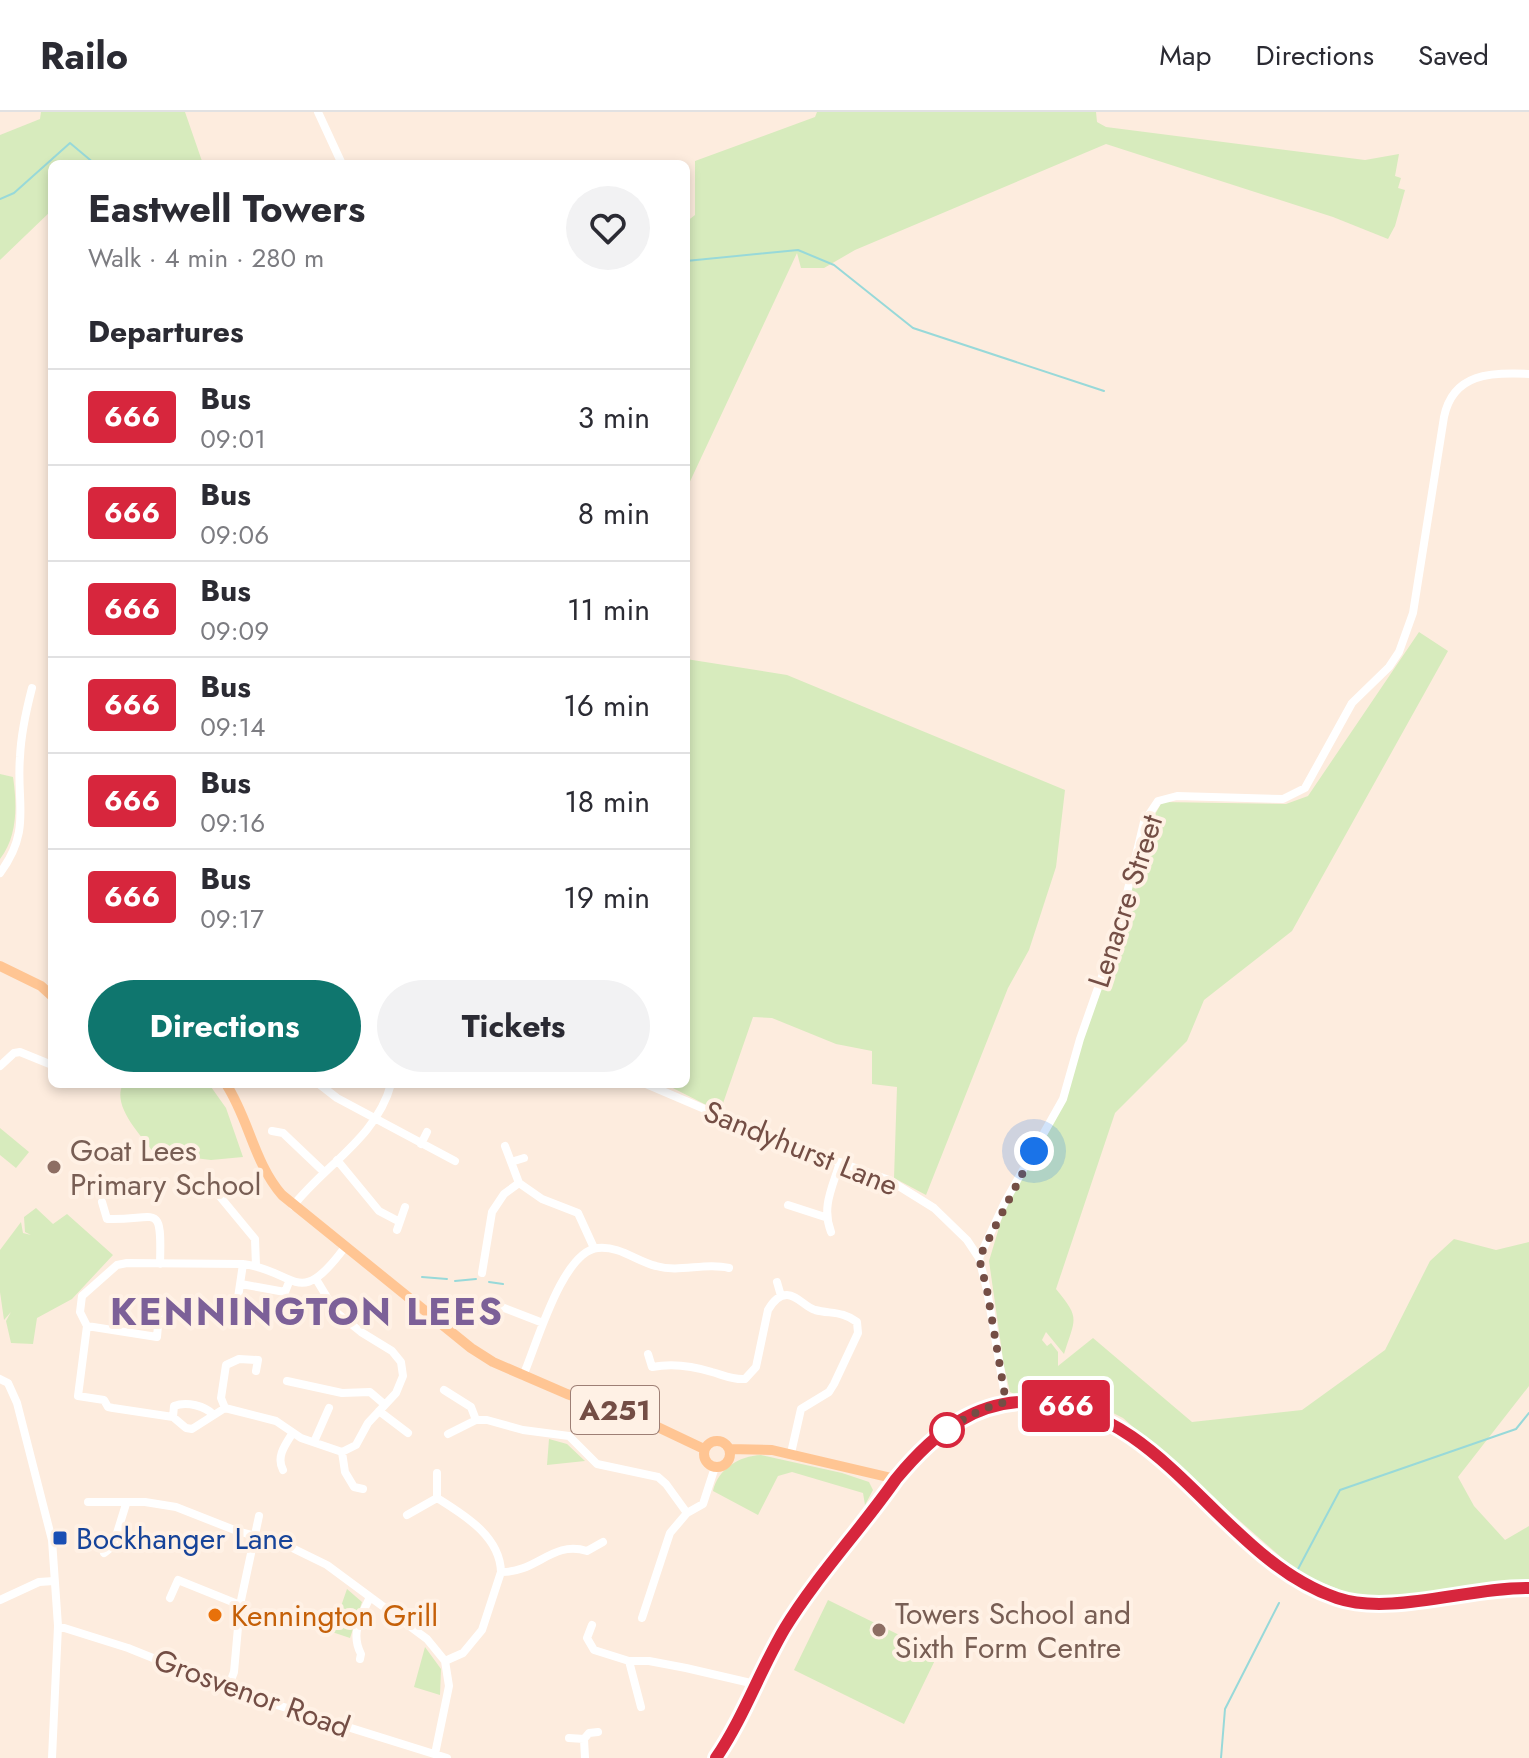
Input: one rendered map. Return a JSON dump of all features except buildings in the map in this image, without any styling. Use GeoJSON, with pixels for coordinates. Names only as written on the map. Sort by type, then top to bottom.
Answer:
{"type":"FeatureCollection","features":[{"type":"Feature","properties":{"kind":"main road"},"geometry":{"type":"LineString","coordinates":[[0,966],[48,992]]}},
{"type":"Feature","properties":{"kind":"main road","name":"A251"},"geometry":{"type":"LineString","coordinates":[[229,1088],[238,1103],[271,1183],[293,1206],[471,1348],[523,1376],[645,1421],[704,1449],[709,1442],[717,1440],[729,1449],[752,1448],[791,1453],[896,1479]]}},
{"type":"Feature","properties":{"kind":"main road"},"geometry":{"type":"LineString","coordinates":[[716,1758],[733,1733],[786,1626],[913,1458],[961,1419],[985,1407],[1006,1402],[1062,1405],[1085,1411],[1128,1433],[1289,1574],[1337,1598],[1358,1604],[1384,1605],[1502,1587],[1529,1588]]}},
{"type":"Feature","properties":{"kind":"main road"},"geometry":{"type":"LineString","coordinates":[[704,1449],[705,1460],[715,1467],[727,1462],[729,1449]]}},
{"type":"Feature","properties":{"kind":"street"},"geometry":{"type":"LineString","coordinates":[[318,112],[340,160]]}},
{"type":"Feature","properties":{"kind":"street","name":"Lenacre Street"},"geometry":{"type":"LineString","coordinates":[[979,1258],[1005,1202],[1063,1099],[1080,1039],[1118,931],[1140,837],[1152,807],[1164,798],[1177,796],[1283,799],[1305,788],[1352,703],[1389,667],[1407,635],[1444,417],[1452,393],[1474,379],[1509,373],[1529,374]]}},
{"type":"Feature","properties":{"kind":"street"},"geometry":{"type":"LineString","coordinates":[[0,873],[14,850],[20,831],[19,757],[32,688]]}},
{"type":"Feature","properties":{"kind":"street"},"geometry":{"type":"LineString","coordinates":[[0,1066],[14,1053],[20,1052],[48,1063]]}},
{"type":"Feature","properties":{"kind":"street"},"geometry":{"type":"LineString","coordinates":[[324,1088],[337,1098],[455,1161]]}},
{"type":"Feature","properties":{"kind":"street"},"geometry":{"type":"LineString","coordinates":[[293,1206],[375,1119],[389,1088]]}},
{"type":"Feature","properties":{"kind":"street","name":"Sandyhurst Lane"},"geometry":{"type":"LineString","coordinates":[[655,1088],[704,1111],[889,1180],[921,1198],[956,1228],[979,1258],[1006,1402]]}},
{"type":"Feature","properties":{"kind":"street"},"geometry":{"type":"LineString","coordinates":[[272,1131],[283,1133],[324,1172]]}},
{"type":"Feature","properties":{"kind":"street"},"geometry":{"type":"LineString","coordinates":[[421,1144],[427,1132]]}},
{"type":"Feature","properties":{"kind":"street"},"geometry":{"type":"LineString","coordinates":[[505,1146],[519,1183],[542,1199],[578,1213],[594,1248]]}},
{"type":"Feature","properties":{"kind":"street"},"geometry":{"type":"LineString","coordinates":[[511,1162],[524,1158]]}},
{"type":"Feature","properties":{"kind":"street"},"geometry":{"type":"LineString","coordinates":[[337,1160],[379,1211],[398,1226],[405,1207]]}},
{"type":"Feature","properties":{"kind":"street"},"geometry":{"type":"LineString","coordinates":[[831,1232],[825,1217],[826,1203],[840,1162]]}},
{"type":"Feature","properties":{"kind":"street"},"geometry":{"type":"LineString","coordinates":[[482,1273],[494,1206],[519,1183]]}},
{"type":"Feature","properties":{"kind":"street"},"geometry":{"type":"LineString","coordinates":[[202,1185],[217,1193],[255,1239],[256,1266]]}},
{"type":"Feature","properties":{"kind":"street"},"geometry":{"type":"LineString","coordinates":[[102,1202],[107,1219],[147,1215],[157,1220],[161,1229],[160,1264]]}},
{"type":"Feature","properties":{"kind":"street"},"geometry":{"type":"LineString","coordinates":[[578,1213],[587,1205]]}},
{"type":"Feature","properties":{"kind":"street"},"geometry":{"type":"LineString","coordinates":[[788,1205],[825,1217]]}},
{"type":"Feature","properties":{"kind":"street"},"geometry":{"type":"LineString","coordinates":[[173,1417],[108,1407],[104,1400],[78,1396],[87,1326],[80,1312],[80,1299],[102,1277],[122,1264],[243,1264],[256,1266],[289,1282],[305,1283],[323,1275],[345,1247]]}},
{"type":"Feature","properties":{"kind":"street"},"geometry":{"type":"LineString","coordinates":[[523,1376],[543,1323],[576,1260],[594,1248],[617,1250],[656,1266],[677,1269],[715,1264],[729,1268]]}},
{"type":"Feature","properties":{"kind":"street"},"geometry":{"type":"LineString","coordinates":[[714,1252],[715,1264]]}},
{"type":"Feature","properties":{"kind":"street"},"geometry":{"type":"LineString","coordinates":[[235,1318],[243,1264]]}},
{"type":"Feature","properties":{"kind":"street"},"geometry":{"type":"LineString","coordinates":[[214,1415],[206,1408],[178,1404],[174,1406],[173,1417],[180,1426],[192,1429],[214,1415],[225,1408],[276,1421],[292,1434],[342,1452],[356,1445],[400,1386],[403,1376],[401,1362],[392,1351],[336,1312],[316,1279]]}},
{"type":"Feature","properties":{"kind":"street"},"geometry":{"type":"LineString","coordinates":[[241,1284],[285,1292],[289,1282]]}},
{"type":"Feature","properties":{"kind":"street"},"geometry":{"type":"LineString","coordinates":[[777,1282],[781,1296]]}},
{"type":"Feature","properties":{"kind":"street"},"geometry":{"type":"LineString","coordinates":[[648,1354],[652,1367],[672,1365],[696,1368],[737,1380],[745,1379],[756,1367],[768,1310],[781,1296],[791,1295],[815,1310],[847,1314],[857,1322],[858,1333],[829,1392],[801,1409],[791,1453]]}},
{"type":"Feature","properties":{"kind":"street"},"geometry":{"type":"LineString","coordinates":[[499,1306],[543,1323]]}},
{"type":"Feature","properties":{"kind":"street"},"geometry":{"type":"LineString","coordinates":[[87,1326],[157,1337],[159,1314]]}},
{"type":"Feature","properties":{"kind":"street"},"geometry":{"type":"LineString","coordinates":[[225,1408],[221,1398],[226,1365],[239,1359],[258,1360],[256,1371]]}},
{"type":"Feature","properties":{"kind":"street"},"geometry":{"type":"LineString","coordinates":[[0,1379],[8,1383],[24,1426],[52,1540],[58,1626],[52,1758]]}},
{"type":"Feature","properties":{"kind":"street"},"geometry":{"type":"LineString","coordinates":[[353,1380],[354,1391]]}},
{"type":"Feature","properties":{"kind":"street"},"geometry":{"type":"LineString","coordinates":[[287,1381],[342,1393],[370,1392],[408,1433]]}},
{"type":"Feature","properties":{"kind":"street"},"geometry":{"type":"LineString","coordinates":[[444,1390],[471,1407],[476,1420]]}},
{"type":"Feature","properties":{"kind":"street"},"geometry":{"type":"LineString","coordinates":[[314,1442],[329,1408]]}},
{"type":"Feature","properties":{"kind":"street"},"geometry":{"type":"LineString","coordinates":[[448,1434],[476,1420],[497,1421],[523,1430],[569,1436],[597,1464],[658,1477],[687,1513]]}},
{"type":"Feature","properties":{"kind":"street"},"geometry":{"type":"LineString","coordinates":[[283,1470],[280,1464],[282,1451],[292,1434]]}},
{"type":"Feature","properties":{"kind":"street"},"geometry":{"type":"LineString","coordinates":[[342,1452],[345,1472],[358,1488],[349,1497]]}},
{"type":"Feature","properties":{"kind":"street"},"geometry":{"type":"LineString","coordinates":[[642,1618],[670,1533],[687,1513],[703,1504],[715,1467]]}},
{"type":"Feature","properties":{"kind":"street"},"geometry":{"type":"LineString","coordinates":[[437,1473],[437,1498]]}},
{"type":"Feature","properties":{"kind":"street"},"geometry":{"type":"LineString","coordinates":[[407,1515],[437,1498]]}},
{"type":"Feature","properties":{"kind":"street"},"geometry":{"type":"LineString","coordinates":[[437,1498],[462,1514],[494,1545],[501,1562],[501,1572],[482,1630],[463,1653],[445,1661]]}},
{"type":"Feature","properties":{"kind":"street"},"geometry":{"type":"LineString","coordinates":[[88,1502],[145,1502],[176,1507],[317,1559],[370,1597],[427,1639],[445,1661],[449,1686],[435,1754]]}},
{"type":"Feature","properties":{"kind":"street"},"geometry":{"type":"LineString","coordinates":[[104,1553],[113,1546],[126,1504]]}},
{"type":"Feature","properties":{"kind":"street"},"geometry":{"type":"LineString","coordinates":[[228,1688],[234,1672],[240,1605],[259,1516]]}},
{"type":"Feature","properties":{"kind":"street"},"geometry":{"type":"LineString","coordinates":[[501,1572],[527,1569],[560,1549],[578,1548],[588,1555],[603,1542]]}},
{"type":"Feature","properties":{"kind":"street"},"geometry":{"type":"LineString","coordinates":[[170,1598],[178,1580],[240,1605]]}},
{"type":"Feature","properties":{"kind":"street"},"geometry":{"type":"LineString","coordinates":[[0,1600],[39,1582],[54,1581]]}},
{"type":"Feature","properties":{"kind":"street"},"geometry":{"type":"LineString","coordinates":[[360,1659],[355,1641],[356,1630],[370,1597]]}},
{"type":"Feature","properties":{"kind":"street"},"geometry":{"type":"LineString","coordinates":[[649,1601],[659,1604]]}},
{"type":"Feature","properties":{"kind":"street"},"geometry":{"type":"LineString","coordinates":[[592,1625],[587,1638],[594,1650],[629,1661],[649,1661],[755,1684]]}},
{"type":"Feature","properties":{"kind":"street","name":"Grosvenor Road"},"geometry":{"type":"LineString","coordinates":[[58,1626],[128,1648],[228,1688],[447,1758]]}},
{"type":"Feature","properties":{"kind":"street"},"geometry":{"type":"LineString","coordinates":[[629,1661],[641,1707]]}},
{"type":"Feature","properties":{"kind":"street"},"geometry":{"type":"LineString","coordinates":[[585,1758],[584,1739],[589,1733],[598,1732]]}},
{"type":"Feature","properties":{"kind":"street"},"geometry":{"type":"LineString","coordinates":[[569,1738],[584,1739]]}},
{"type":"Feature","properties":{"kind":"street"},"geometry":{"type":"LineString","coordinates":[[405,1758],[412,1749]]}},
{"type":"Feature","properties":{"kind":"green space"},"geometry":{"type":"Polygon","coordinates":[[[41,112],[185,112],[202,160],[48,160],[48,214],[0,260],[0,135],[40,119],[41,112]]]}},
{"type":"Feature","properties":{"kind":"green space"},"geometry":{"type":"Polygon","coordinates":[[[817,112],[1096,112],[1097,122],[1106,127],[1365,160],[1399,154],[1395,176],[1401,178],[1398,188],[1405,190],[1388,239],[1333,217],[1106,144],[855,250],[824,268],[801,268],[797,253],[690,481],[690,219],[695,215],[695,161],[815,117],[817,112]]]}},
{"type":"Feature","properties":{"kind":"green space"},"geometry":{"type":"Polygon","coordinates":[[[1419,632],[1448,651],[1292,931],[1204,1000],[1187,1041],[1115,1113],[1056,1289],[1074,1319],[1064,1354],[1046,1332],[1042,1340],[1047,1346],[1051,1343],[1058,1352],[1058,1366],[1093,1338],[1192,1422],[1302,1410],[1385,1350],[1430,1261],[1454,1239],[1496,1250],[1529,1242],[1529,1386],[1458,1477],[1474,1506],[1505,1540],[1529,1526],[1529,1581],[1419,1595],[1361,1598],[1300,1574],[1123,1418],[1075,1394],[1077,1401],[1033,1398],[1010,1392],[989,1261],[1004,1211],[1065,1099],[1149,825],[1162,802],[1286,804],[1308,796],[1419,632]]]}},
{"type":"Feature","properties":{"kind":"green space"},"geometry":{"type":"Polygon","coordinates":[[[690,660],[787,675],[1065,790],[1056,867],[1029,950],[1008,988],[926,1195],[894,1178],[897,1087],[872,1084],[872,1051],[836,1044],[772,1018],[753,1017],[720,1112],[673,1088],[690,1088],[690,660]]]}},
{"type":"Feature","properties":{"kind":"green space"},"geometry":{"type":"Polygon","coordinates":[[[0,774],[13,777],[15,809],[10,840],[0,859],[0,774]]]}},
{"type":"Feature","properties":{"kind":"green space"},"geometry":{"type":"Polygon","coordinates":[[[122,1088],[212,1088],[226,1108],[243,1157],[211,1160],[154,1153],[124,1111],[122,1088]]]}},
{"type":"Feature","properties":{"kind":"green space"},"geometry":{"type":"Polygon","coordinates":[[[0,1128],[29,1152],[16,1168],[0,1155],[0,1128]]]}},
{"type":"Feature","properties":{"kind":"green space"},"geometry":{"type":"Polygon","coordinates":[[[36,1208],[53,1224],[67,1214],[113,1255],[72,1299],[37,1318],[33,1344],[11,1343],[6,1321],[11,1312],[4,1320],[0,1292],[0,1250],[21,1222],[23,1233],[31,1235],[25,1232],[24,1217],[36,1208]]]}},
{"type":"Feature","properties":{"kind":"green space"},"geometry":{"type":"Polygon","coordinates":[[[549,1439],[567,1444],[585,1461],[547,1465],[549,1439]]]}},
{"type":"Feature","properties":{"kind":"green space"},"geometry":{"type":"Polygon","coordinates":[[[761,1455],[842,1473],[869,1482],[873,1490],[865,1505],[863,1493],[792,1472],[778,1476],[758,1515],[713,1491],[720,1476],[731,1465],[761,1455]]]}},
{"type":"Feature","properties":{"kind":"green space"},"geometry":{"type":"Polygon","coordinates":[[[347,1589],[362,1602],[350,1638],[332,1632],[347,1589]]]}},
{"type":"Feature","properties":{"kind":"green space"},"geometry":{"type":"Polygon","coordinates":[[[828,1600],[938,1654],[904,1724],[794,1670],[828,1600]]]}},
{"type":"Feature","properties":{"kind":"green space"},"geometry":{"type":"Polygon","coordinates":[[[425,1647],[441,1669],[440,1695],[414,1687],[425,1647]]]}},
{"type":"Feature","properties":{"kind":"waterway"},"geometry":{"type":"LineString","coordinates":[[51,160],[70,143],[90,160]]}},
{"type":"Feature","properties":{"kind":"waterway"},"geometry":{"type":"LineString","coordinates":[[0,199],[14,193],[48,163]]}},
{"type":"Feature","properties":{"kind":"waterway"},"geometry":{"type":"LineString","coordinates":[[690,261],[798,250],[834,265],[913,328],[1104,391]]}},
{"type":"Feature","properties":{"kind":"waterway"},"geometry":{"type":"LineString","coordinates":[[422,1277],[447,1279]]}},
{"type":"Feature","properties":{"kind":"waterway"},"geometry":{"type":"LineString","coordinates":[[455,1281],[476,1279]]}},
{"type":"Feature","properties":{"kind":"waterway"},"geometry":{"type":"LineString","coordinates":[[489,1282],[503,1284]]}},
{"type":"Feature","properties":{"kind":"waterway"},"geometry":{"type":"LineString","coordinates":[[1297,1571],[1340,1490],[1516,1429],[1529,1413]]}},
{"type":"Feature","properties":{"kind":"waterway"},"geometry":{"type":"LineString","coordinates":[[1221,1758],[1225,1709],[1279,1603]]}},
{"type":"Feature","properties":{"kind":"bus line","name":"666"},"geometry":{"type":"LineString","coordinates":[[716,1758],[733,1733],[786,1626],[913,1458],[961,1419],[985,1407],[1006,1402],[1062,1405],[1085,1411],[1128,1433],[1289,1574],[1337,1598],[1358,1604],[1384,1605],[1502,1587],[1529,1588]]}},
{"type":"Feature","properties":{"kind":"place","name":"Goat Lees Primary School"},"geometry":{"type":"Point","coordinates":[54,1167]}},
{"type":"Feature","properties":{"kind":"place","name":"Bockhanger Lane"},"geometry":{"type":"Point","coordinates":[60,1538]}},
{"type":"Feature","properties":{"kind":"place","name":"Kennington Grill"},"geometry":{"type":"Point","coordinates":[215,1615]}},
{"type":"Feature","properties":{"kind":"place","name":"Towers School and Sixth Form Centre"},"geometry":{"type":"Point","coordinates":[879,1630]}},
{"type":"Feature","properties":{"kind":"district","name":"KENNINGTON LEES"},"geometry":{"type":"Point","coordinates":[307,1311]}},
{"type":"Feature","properties":{"kind":"route"},"geometry":{"type":"LineString","coordinates":[[947,1430],[943,1433],[961,1419],[985,1407],[1006,1402],[979,1258],[1005,1202],[1034,1151]]}}]}
